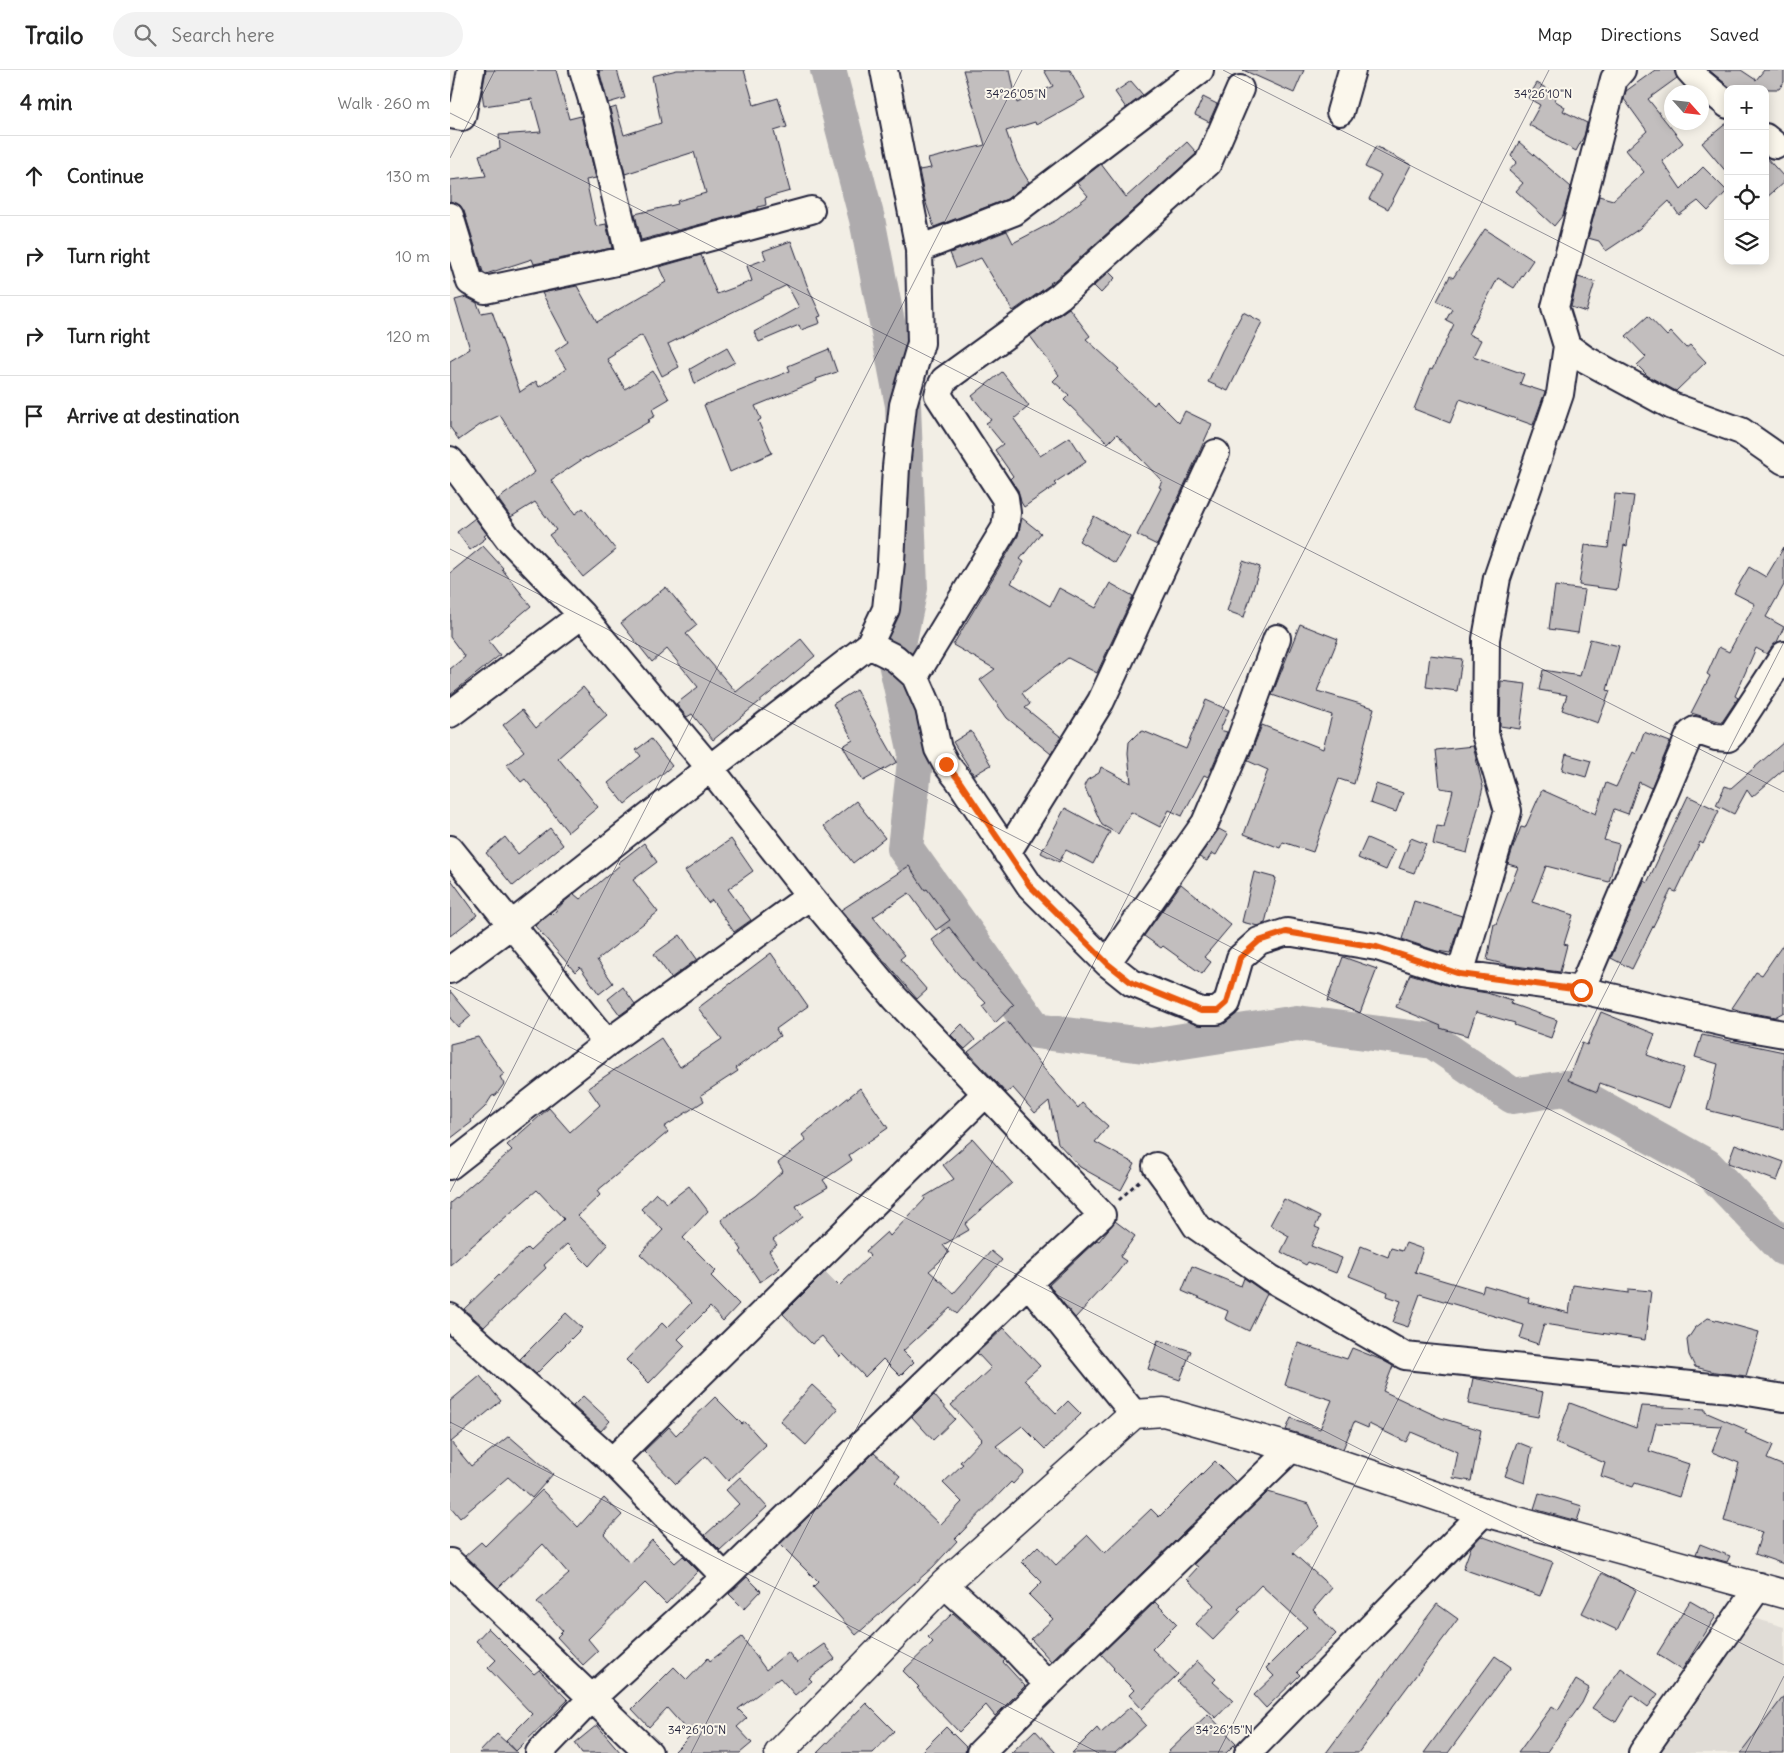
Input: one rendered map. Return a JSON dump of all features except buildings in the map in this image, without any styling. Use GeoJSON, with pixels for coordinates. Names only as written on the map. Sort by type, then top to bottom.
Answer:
{"type":"FeatureCollection","features":[{"type":"Feature","properties":{"kind":"main road"},"geometry":{"type":"LineString","coordinates":[[779,1753],[944,1584],[1134,1414],[1164,1412],[1292,1448],[1484,1512],[1772,1590]]}},
{"type":"Feature","properties":{"kind":"street"},"geometry":{"type":"LineString","coordinates":[[450,115],[462,117],[471,70]]}},
{"type":"Feature","properties":{"kind":"street"},"geometry":{"type":"LineString","coordinates":[[583,70],[595,110],[630,259]]}},
{"type":"Feature","properties":{"kind":"street"},"geometry":{"type":"LineString","coordinates":[[450,970],[511,925],[869,645],[886,609],[891,562],[896,467],[904,405],[921,343],[919,249],[884,70]]}},
{"type":"Feature","properties":{"kind":"street"},"geometry":{"type":"LineString","coordinates":[[919,249],[1014,212],[1200,70]]}},
{"type":"Feature","properties":{"kind":"street"},"geometry":{"type":"LineString","coordinates":[[1340,112],[1352,70]]}},
{"type":"Feature","properties":{"kind":"street"},"geometry":{"type":"LineString","coordinates":[[1460,974],[1508,811],[1485,734],[1486,639],[1497,578],[1560,394],[1567,346],[1555,307],[1614,78],[1622,70]]}},
{"type":"Feature","properties":{"kind":"street"},"geometry":{"type":"LineString","coordinates":[[1689,70],[1724,102]]}},
{"type":"Feature","properties":{"kind":"street"},"geometry":{"type":"LineString","coordinates":[[915,676],[1005,528],[1007,513],[1005,498],[938,395],[944,380],[1060,296],[1208,163],[1240,89]]}},
{"type":"Feature","properties":{"kind":"street"},"geometry":{"type":"LineString","coordinates":[[450,216],[470,282],[485,290],[630,259],[811,210]]}},
{"type":"Feature","properties":{"kind":"street"},"geometry":{"type":"LineString","coordinates":[[1567,346],[1585,359],[1672,406],[1742,431],[1784,461]]}},
{"type":"Feature","properties":{"kind":"street"},"geometry":{"type":"LineString","coordinates":[[1007,853],[1101,701],[1216,453]]}},
{"type":"Feature","properties":{"kind":"street"},"geometry":{"type":"LineString","coordinates":[[450,460],[508,538],[582,615],[710,768],[810,896],[895,998],[1102,1215],[1028,1283],[725,1577],[591,1699],[539,1753]]}},
{"type":"Feature","properties":{"kind":"street"},"geometry":{"type":"LineString","coordinates":[[450,714],[582,615]]}},
{"type":"Feature","properties":{"kind":"street"},"geometry":{"type":"LineString","coordinates":[[1108,964],[1206,823],[1239,744],[1277,638]]}},
{"type":"Feature","properties":{"kind":"street"},"geometry":{"type":"LineString","coordinates":[[869,645],[895,658],[915,676],[929,708],[938,749],[946,764],[1030,886],[1108,964],[1132,983],[1201,1011],[1218,1011],[1227,1003],[1240,958],[1259,941],[1286,932],[1377,947],[1460,974],[1581,990],[1738,1026],[1784,1034]]}},
{"type":"Feature","properties":{"kind":"street"},"geometry":{"type":"LineString","coordinates":[[1581,990],[1690,734],[1695,730],[1716,737],[1728,738],[1734,733],[1784,655]]}},
{"type":"Feature","properties":{"kind":"street"},"geometry":{"type":"LineString","coordinates":[[450,849],[607,1043]]}},
{"type":"Feature","properties":{"kind":"street"},"geometry":{"type":"LineString","coordinates":[[450,1166],[607,1043],[810,896]]}},
{"type":"Feature","properties":{"kind":"street"},"geometry":{"type":"LineString","coordinates":[[612,1461],[986,1094]]}},
{"type":"Feature","properties":{"kind":"street"},"geometry":{"type":"LineString","coordinates":[[1156,1166],[1196,1226],[1270,1278],[1405,1356],[1730,1388],[1784,1398]]}},
{"type":"Feature","properties":{"kind":"street"},"geometry":{"type":"LineString","coordinates":[[1028,1283],[1134,1414]]}},
{"type":"Feature","properties":{"kind":"street"},"geometry":{"type":"LineString","coordinates":[[450,1317],[612,1461],[725,1577]]}},
{"type":"Feature","properties":{"kind":"street"},"geometry":{"type":"LineString","coordinates":[[980,1753],[1292,1448]]}},
{"type":"Feature","properties":{"kind":"street"},"geometry":{"type":"LineString","coordinates":[[1248,1753],[1484,1512]]}},
{"type":"Feature","properties":{"kind":"street"},"geometry":{"type":"LineString","coordinates":[[450,1562],[649,1753]]}},
{"type":"Feature","properties":{"kind":"street"},"geometry":{"type":"LineString","coordinates":[[944,1584],[1009,1643],[1040,1676],[1050,1683]]}},
{"type":"Feature","properties":{"kind":"street"},"geometry":{"type":"LineString","coordinates":[[1642,1753],[1772,1590]]}},
{"type":"Feature","properties":{"kind":"path"},"geometry":{"type":"LineString","coordinates":[[1102,1215],[1156,1166]]}},
{"type":"Feature","properties":{"kind":"shaded area"},"geometry":{"type":"Polygon","coordinates":[[[1747,1616],[1784,1627],[1784,1753],[1651,1753],[1747,1616]]]}},
{"type":"Feature","properties":{"kind":"waterway"},"geometry":{"type":"LineString","coordinates":[[828,70],[867,219],[903,405],[910,588],[895,658],[916,753],[905,848],[1036,1031],[1151,1046],[1297,1023],[1433,1041],[1513,1096],[1565,1088],[1706,1166],[1784,1248]]}},
{"type":"Feature","properties":{"kind":"route"},"geometry":{"type":"LineString","coordinates":[[946,764],[1030,886],[1108,964],[1132,983],[1201,1011],[1218,1011],[1227,1003],[1240,958],[1259,941],[1286,932],[1377,947],[1460,974],[1581,990]]}}]}
